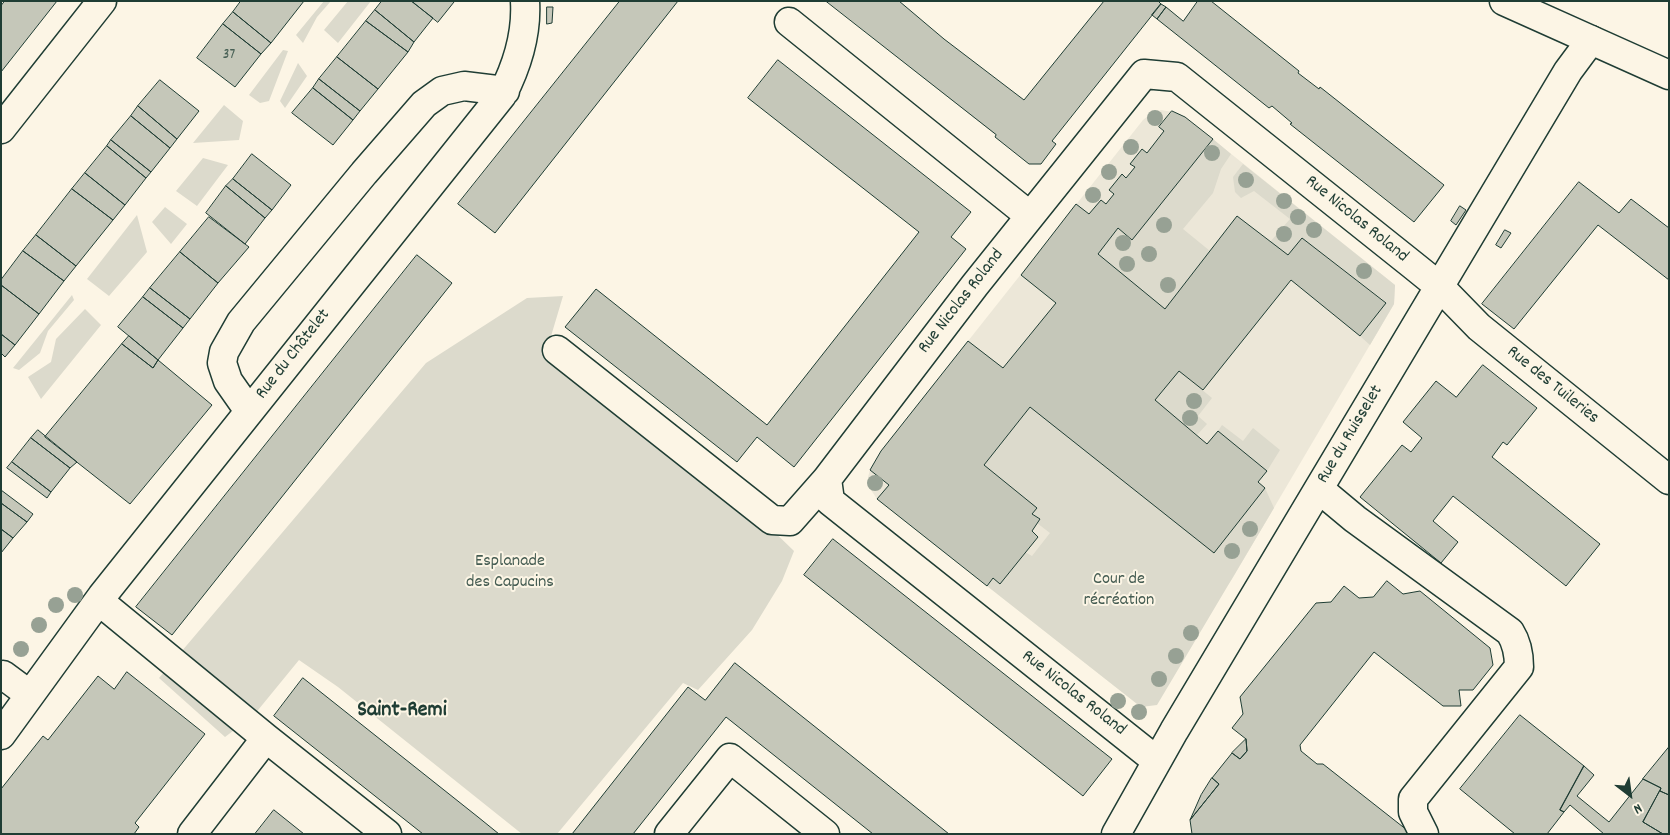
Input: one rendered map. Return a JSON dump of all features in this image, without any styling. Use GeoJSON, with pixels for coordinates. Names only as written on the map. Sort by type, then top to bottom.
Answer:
{"type":"FeatureCollection","features":[{"type":"Feature","properties":{"kind":"street"},"geometry":{"type":"LineString","coordinates":[[1,129],[102,1]]}},
{"type":"Feature","properties":{"kind":"street","name":"Rue du Châtelet"},"geometry":{"type":"LineString","coordinates":[[1,735],[30,695],[95,592],[249,412],[504,91],[513,73],[520,50],[526,16],[525,1]]}},
{"type":"Feature","properties":{"kind":"street"},"geometry":{"type":"LineString","coordinates":[[1504,1],[1669,75]]}},
{"type":"Feature","properties":{"kind":"street"},"geometry":{"type":"LineString","coordinates":[[789,22],[1030,216]]}},
{"type":"Feature","properties":{"kind":"street","name":"Rue du Ruisselet"},"geometry":{"type":"LineString","coordinates":[[1116,834],[1157,760],[1568,71],[1591,40]]}},
{"type":"Feature","properties":{"kind":"street","name":"Rue Nicolas Roland"},"geometry":{"type":"LineString","coordinates":[[1157,760],[830,501],[827,479],[1030,216],[1144,74],[1177,77],[1440,287]]}},
{"type":"Feature","properties":{"kind":"street"},"geometry":{"type":"LineString","coordinates":[[249,412],[228,381],[222,363],[224,352],[241,322],[364,173],[424,104],[442,90],[464,86],[504,91]]}},
{"type":"Feature","properties":{"kind":"street","name":"Rue des Tuileries"},"geometry":{"type":"LineString","coordinates":[[1440,287],[1479,326],[1669,480]]}},
{"type":"Feature","properties":{"kind":"street"},"geometry":{"type":"LineString","coordinates":[[557,350],[772,520],[790,521],[827,479]]}},
{"type":"Feature","properties":{"kind":"street"},"geometry":{"type":"LineString","coordinates":[[1319,489],[1355,519],[1510,632],[1516,642],[1519,667],[1413,799],[1413,812],[1424,834]]}},
{"type":"Feature","properties":{"kind":"street"},"geometry":{"type":"LineString","coordinates":[[95,592],[266,738],[387,834]]}},
{"type":"Feature","properties":{"kind":"street"},"geometry":{"type":"LineString","coordinates":[[3,675],[30,695]]}},
{"type":"Feature","properties":{"kind":"street"},"geometry":{"type":"LineString","coordinates":[[192,834],[266,738]]}},
{"type":"Feature","properties":{"kind":"street"},"geometry":{"type":"LineString","coordinates":[[669,834],[730,758],[825,834]]}},
{"type":"Feature","properties":{"kind":"shaded area"},"geometry":{"type":"Polygon","coordinates":[[[1161,110],[1178,113],[1185,117],[1395,285],[1394,304],[1232,579],[1141,707],[877,499],[871,490],[868,477],[881,451],[1143,120],[1161,110]]]}},
{"type":"Feature","properties":{"kind":"green space"},"geometry":{"type":"Polygon","coordinates":[[[324,1],[331,1],[317,17],[303,43],[296,35],[324,1]]]}},
{"type":"Feature","properties":{"kind":"green space"},"geometry":{"type":"Polygon","coordinates":[[[348,1],[371,1],[338,43],[324,30],[348,1]]]}},
{"type":"Feature","properties":{"kind":"green space"},"geometry":{"type":"Polygon","coordinates":[[[283,50],[288,51],[269,101],[260,103],[249,95],[283,50]]]}},
{"type":"Feature","properties":{"kind":"green space"},"geometry":{"type":"Polygon","coordinates":[[[298,63],[307,76],[285,108],[280,101],[298,63]]]}},
{"type":"Feature","properties":{"kind":"green space"},"geometry":{"type":"Polygon","coordinates":[[[224,105],[243,121],[239,140],[193,143],[224,105]]]}},
{"type":"Feature","properties":{"kind":"green space"},"geometry":{"type":"Polygon","coordinates":[[[1213,139],[1231,154],[1221,169],[1213,193],[1183,229],[1210,251],[1165,309],[1098,254],[1118,228],[1132,239],[1213,139]]]}},
{"type":"Feature","properties":{"kind":"green space"},"geometry":{"type":"Polygon","coordinates":[[[203,158],[228,165],[197,206],[176,191],[203,158]]]}},
{"type":"Feature","properties":{"kind":"green space"},"geometry":{"type":"Polygon","coordinates":[[[1243,164],[1395,285],[1394,304],[1370,345],[1360,336],[1386,302],[1302,238],[1288,255],[1270,242],[1290,219],[1254,191],[1241,198],[1235,192],[1233,177],[1243,164]]]}},
{"type":"Feature","properties":{"kind":"green space"},"geometry":{"type":"Polygon","coordinates":[[[165,207],[187,224],[171,244],[152,222],[165,207]]]}},
{"type":"Feature","properties":{"kind":"green space"},"geometry":{"type":"Polygon","coordinates":[[[137,215],[147,252],[109,296],[87,279],[137,215]]]}},
{"type":"Feature","properties":{"kind":"green space"},"geometry":{"type":"Polygon","coordinates":[[[72,295],[74,300],[48,331],[40,353],[19,370],[13,368],[72,295]]]}},
{"type":"Feature","properties":{"kind":"green space","name":"Esplanade des Capucins"},"geometry":{"type":"Polygon","coordinates":[[[563,296],[546,353],[761,519],[794,551],[782,581],[752,630],[698,690],[683,683],[557,834],[522,834],[338,687],[299,660],[254,715],[225,737],[159,678],[426,363],[527,298],[563,296]]]}},
{"type":"Feature","properties":{"kind":"green space"},"geometry":{"type":"Polygon","coordinates":[[[85,309],[101,325],[41,399],[28,377],[51,362],[56,339],[85,309]]]}},
{"type":"Feature","properties":{"kind":"green space"},"geometry":{"type":"Polygon","coordinates":[[[1179,371],[1212,398],[1198,416],[1207,424],[1197,435],[1155,400],[1179,371]]]}},
{"type":"Feature","properties":{"kind":"green space","name":"Cour de récréation"},"geometry":{"type":"Polygon","coordinates":[[[1030,407],[1214,553],[1265,488],[1274,508],[1157,705],[1141,707],[987,586],[993,578],[1000,583],[1025,552],[1032,556],[1050,533],[1037,523],[1040,519],[1032,514],[1036,508],[984,465],[1030,407]]]}},
{"type":"Feature","properties":{"kind":"green space"},"geometry":{"type":"Polygon","coordinates":[[[1222,425],[1243,441],[1253,428],[1280,450],[1267,471],[1218,431],[1222,425]]]}},
{"type":"Feature","properties":{"kind":"building"},"geometry":{"type":"Polygon","coordinates":[[[5,1],[57,1],[1,72],[1,6],[5,1]]]}},
{"type":"Feature","properties":{"kind":"building"},"geometry":{"type":"Polygon","coordinates":[[[241,1],[304,1],[271,43],[233,12],[241,1]]]}},
{"type":"Feature","properties":{"kind":"building"},"geometry":{"type":"Polygon","coordinates":[[[382,1],[411,1],[433,18],[414,42],[375,10],[382,1]]]}},
{"type":"Feature","properties":{"kind":"building"},"geometry":{"type":"Polygon","coordinates":[[[412,1],[453,1],[454,2],[438,22],[412,1]]]}},
{"type":"Feature","properties":{"kind":"building"},"geometry":{"type":"Polygon","coordinates":[[[620,1],[678,1],[495,233],[458,204],[620,1]]]}},
{"type":"Feature","properties":{"kind":"building"},"geometry":{"type":"Polygon","coordinates":[[[826,1],[899,1],[944,39],[1024,100],[1104,1],[1158,1],[1161,4],[1052,141],[1056,144],[1041,164],[1029,164],[995,137],[996,135],[826,1]]]}},
{"type":"Feature","properties":{"kind":"building"},"geometry":{"type":"Polygon","coordinates":[[[1198,1],[1211,1],[1299,71],[1298,73],[1319,89],[1320,87],[1444,185],[1414,222],[1290,124],[1292,123],[1272,106],[1269,108],[1157,19],[1166,7],[1183,21],[1198,1]]]}},
{"type":"Feature","properties":{"kind":"building"},"geometry":{"type":"Polygon","coordinates":[[[1161,4],[1166,7],[1157,19],[1152,15],[1161,4]]]}},
{"type":"Feature","properties":{"kind":"building"},"geometry":{"type":"Polygon","coordinates":[[[547,7],[553,7],[552,23],[547,24],[547,7]]]}},
{"type":"Feature","properties":{"kind":"building"},"geometry":{"type":"Polygon","coordinates":[[[375,10],[414,42],[408,52],[366,21],[375,10]]]}},
{"type":"Feature","properties":{"kind":"building"},"geometry":{"type":"Polygon","coordinates":[[[233,12],[271,43],[261,54],[223,24],[233,12]]]}},
{"type":"Feature","properties":{"kind":"building"},"geometry":{"type":"Polygon","coordinates":[[[366,21],[408,52],[378,89],[337,57],[366,21]]]}},
{"type":"Feature","properties":{"kind":"building"},"geometry":{"type":"Polygon","coordinates":[[[223,24],[261,54],[235,87],[197,58],[223,24]]]}},
{"type":"Feature","properties":{"kind":"building"},"geometry":{"type":"Polygon","coordinates":[[[337,57],[378,89],[360,111],[319,79],[337,57]]]}},
{"type":"Feature","properties":{"kind":"building"},"geometry":{"type":"Polygon","coordinates":[[[778,60],[971,212],[951,237],[966,249],[794,467],[757,437],[737,462],[565,327],[596,289],[767,425],[919,232],[748,98],[778,60]]]}},
{"type":"Feature","properties":{"kind":"building"},"geometry":{"type":"Polygon","coordinates":[[[319,79],[360,111],[353,120],[313,88],[319,79]]]}},
{"type":"Feature","properties":{"kind":"building"},"geometry":{"type":"Polygon","coordinates":[[[160,80],[199,111],[177,139],[138,106],[160,80]]]}},
{"type":"Feature","properties":{"kind":"building"},"geometry":{"type":"Polygon","coordinates":[[[313,88],[353,120],[333,145],[292,113],[313,88]]]}},
{"type":"Feature","properties":{"kind":"building"},"geometry":{"type":"Polygon","coordinates":[[[138,106],[177,139],[170,148],[131,116],[138,106]]]}},
{"type":"Feature","properties":{"kind":"building"},"geometry":{"type":"Polygon","coordinates":[[[1172,111],[1185,117],[1213,139],[1132,240],[1118,228],[1098,254],[1165,309],[1237,216],[1288,255],[1302,238],[1386,303],[1360,336],[1291,280],[1203,390],[1179,371],[1155,400],[1207,444],[1218,431],[1267,471],[1258,482],[1265,488],[1214,553],[1030,407],[984,465],[1037,508],[1032,514],[1040,519],[1032,531],[1038,537],[1000,584],[993,578],[987,586],[877,499],[889,485],[870,470],[881,451],[968,341],[1003,368],[1056,303],[1021,275],[1076,204],[1089,214],[1101,200],[1106,204],[1114,194],[1109,190],[1122,174],[1126,178],[1131,172],[1135,167],[1130,164],[1142,149],[1147,153],[1164,131],[1159,127],[1172,111]]]}},
{"type":"Feature","properties":{"kind":"building"},"geometry":{"type":"Polygon","coordinates":[[[131,116],[170,148],[151,172],[111,140],[131,116]]]}},
{"type":"Feature","properties":{"kind":"building"},"geometry":{"type":"Polygon","coordinates":[[[111,140],[151,172],[146,178],[107,146],[111,140]]]}},
{"type":"Feature","properties":{"kind":"building"},"geometry":{"type":"Polygon","coordinates":[[[107,146],[146,178],[125,205],[85,173],[107,146]]]}},
{"type":"Feature","properties":{"kind":"building"},"geometry":{"type":"Polygon","coordinates":[[[252,154],[291,185],[272,210],[233,179],[252,154]]]}},
{"type":"Feature","properties":{"kind":"building"},"geometry":{"type":"Polygon","coordinates":[[[85,173],[125,205],[113,220],[72,189],[85,173]]]}},
{"type":"Feature","properties":{"kind":"building"},"geometry":{"type":"Polygon","coordinates":[[[233,179],[272,210],[265,218],[226,186],[233,179]]]}},
{"type":"Feature","properties":{"kind":"building"},"geometry":{"type":"Polygon","coordinates":[[[1579,182],[1619,213],[1631,199],[1669,228],[1669,280],[1598,225],[1514,329],[1482,304],[1579,182]]]}},
{"type":"Feature","properties":{"kind":"building"},"geometry":{"type":"Polygon","coordinates":[[[226,186],[265,218],[245,244],[206,213],[226,186]]]}},
{"type":"Feature","properties":{"kind":"building"},"geometry":{"type":"Polygon","coordinates":[[[72,189],[113,220],[76,266],[36,235],[72,189]]]}},
{"type":"Feature","properties":{"kind":"building"},"geometry":{"type":"Polygon","coordinates":[[[1460,206],[1466,210],[1456,225],[1451,221],[1460,206]]]}},
{"type":"Feature","properties":{"kind":"building"},"geometry":{"type":"Polygon","coordinates":[[[209,217],[249,247],[218,283],[180,252],[209,217]]]}},
{"type":"Feature","properties":{"kind":"building"},"geometry":{"type":"Polygon","coordinates":[[[1505,230],[1511,233],[1501,248],[1496,245],[1505,230]]]}},
{"type":"Feature","properties":{"kind":"building"},"geometry":{"type":"Polygon","coordinates":[[[36,235],[76,266],[64,281],[23,251],[36,235]]]}},
{"type":"Feature","properties":{"kind":"building"},"geometry":{"type":"Polygon","coordinates":[[[23,251],[64,281],[39,314],[1,285],[1,280],[23,251]]]}},
{"type":"Feature","properties":{"kind":"building"},"geometry":{"type":"Polygon","coordinates":[[[180,252],[218,283],[190,319],[150,288],[180,252]]]}},
{"type":"Feature","properties":{"kind":"building"},"geometry":{"type":"Polygon","coordinates":[[[417,255],[452,283],[172,635],[136,607],[417,255]]]}},
{"type":"Feature","properties":{"kind":"building"},"geometry":{"type":"Polygon","coordinates":[[[1,285],[39,314],[15,345],[1,334],[1,285]]]}},
{"type":"Feature","properties":{"kind":"building"},"geometry":{"type":"Polygon","coordinates":[[[150,288],[190,319],[183,328],[143,297],[150,288]]]}},
{"type":"Feature","properties":{"kind":"building"},"geometry":{"type":"Polygon","coordinates":[[[143,297],[183,328],[158,360],[118,327],[143,297]]]}},
{"type":"Feature","properties":{"kind":"building"},"geometry":{"type":"Polygon","coordinates":[[[1,334],[15,345],[5,357],[1,353],[1,334]]]}},
{"type":"Feature","properties":{"kind":"building"},"geometry":{"type":"Polygon","coordinates":[[[129,336],[158,360],[153,368],[122,344],[129,336]]]}},
{"type":"Feature","properties":{"kind":"building"},"geometry":{"type":"Polygon","coordinates":[[[122,344],[153,368],[158,360],[212,405],[130,504],[45,437],[122,344]]]}},
{"type":"Feature","properties":{"kind":"building"},"geometry":{"type":"Polygon","coordinates":[[[1483,365],[1537,408],[1507,445],[1503,442],[1492,457],[1600,544],[1566,586],[1453,496],[1433,521],[1458,542],[1441,563],[1360,497],[1402,445],[1411,452],[1422,438],[1403,422],[1436,381],[1456,397],[1483,365]]]}},
{"type":"Feature","properties":{"kind":"building"},"geometry":{"type":"Polygon","coordinates":[[[38,430],[77,462],[70,468],[31,438],[38,430]]]}},
{"type":"Feature","properties":{"kind":"building"},"geometry":{"type":"Polygon","coordinates":[[[31,438],[70,468],[51,492],[12,462],[31,438]]]}},
{"type":"Feature","properties":{"kind":"building"},"geometry":{"type":"Polygon","coordinates":[[[12,462],[51,492],[47,498],[7,468],[12,462]]]}},
{"type":"Feature","properties":{"kind":"building"},"geometry":{"type":"Polygon","coordinates":[[[1,490],[33,514],[27,522],[1,503],[1,490]]]}},
{"type":"Feature","properties":{"kind":"building"},"geometry":{"type":"Polygon","coordinates":[[[1,503],[27,522],[13,538],[1,529],[1,503]]]}},
{"type":"Feature","properties":{"kind":"building"},"geometry":{"type":"Polygon","coordinates":[[[1,529],[13,538],[1,553],[1,529]]]}},
{"type":"Feature","properties":{"kind":"building"},"geometry":{"type":"Polygon","coordinates":[[[833,539],[1112,759],[1083,796],[804,575],[833,539]]]}},
{"type":"Feature","properties":{"kind":"building"},"geometry":{"type":"Polygon","coordinates":[[[1387,581],[1403,594],[1420,591],[1490,648],[1493,665],[1473,690],[1459,690],[1461,706],[1443,706],[1374,652],[1300,745],[1301,751],[1317,764],[1323,764],[1412,834],[1192,834],[1190,820],[1219,784],[1212,778],[1232,753],[1240,759],[1247,751],[1246,739],[1232,728],[1243,714],[1240,697],[1316,603],[1331,602],[1344,586],[1359,598],[1373,597],[1387,581]]]}},
{"type":"Feature","properties":{"kind":"building"},"geometry":{"type":"Polygon","coordinates":[[[735,663],[949,834],[873,834],[726,717],[633,834],[572,834],[688,687],[705,700],[735,663]]]}},
{"type":"Feature","properties":{"kind":"building"},"geometry":{"type":"Polygon","coordinates":[[[127,672],[205,734],[135,823],[139,827],[134,834],[1,834],[1,789],[43,736],[48,740],[98,676],[114,689],[127,672]]]}},
{"type":"Feature","properties":{"kind":"building"},"geometry":{"type":"Polygon","coordinates":[[[303,678],[499,834],[423,834],[274,716],[303,678]]]}},
{"type":"Feature","properties":{"kind":"building"},"geometry":{"type":"Polygon","coordinates":[[[1520,715],[1584,766],[1560,810],[1564,812],[1547,834],[1515,834],[1460,789],[1520,715]]]}},
{"type":"Feature","properties":{"kind":"building"},"geometry":{"type":"Polygon","coordinates":[[[1246,739],[1247,751],[1240,759],[1232,753],[1246,739]]]}},
{"type":"Feature","properties":{"kind":"building"},"geometry":{"type":"Polygon","coordinates":[[[1669,747],[1669,795],[1660,791],[1661,788],[1643,779],[1669,747]]]}},
{"type":"Feature","properties":{"kind":"building"},"geometry":{"type":"Polygon","coordinates":[[[1584,766],[1594,775],[1577,796],[1609,822],[1643,779],[1661,788],[1643,822],[1663,834],[1604,834],[1570,805],[1564,812],[1560,810],[1584,766]]]}},
{"type":"Feature","properties":{"kind":"building"},"geometry":{"type":"Polygon","coordinates":[[[1212,778],[1219,784],[1190,820],[1201,795],[1212,778]]]}},
{"type":"Feature","properties":{"kind":"building"},"geometry":{"type":"Polygon","coordinates":[[[1660,791],[1669,795],[1669,834],[1663,834],[1643,822],[1660,791]]]}},
{"type":"Feature","properties":{"kind":"building"},"geometry":{"type":"Polygon","coordinates":[[[274,810],[304,834],[255,834],[274,810]]]}},
{"type":"Feature","properties":{"kind":"district","name":"Saint-Remi"},"geometry":{"type":"Point","coordinates":[402,712]}}]}
